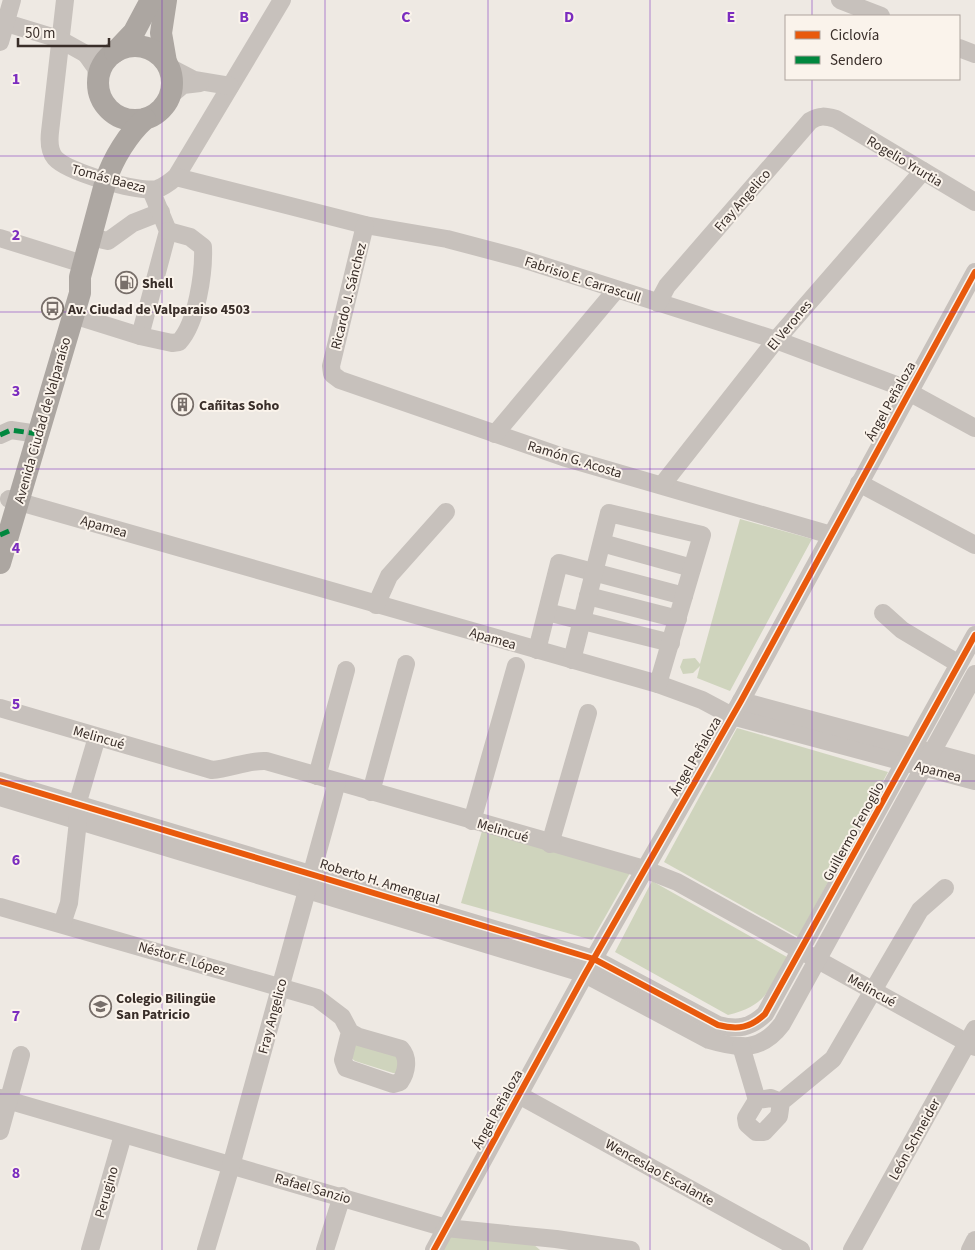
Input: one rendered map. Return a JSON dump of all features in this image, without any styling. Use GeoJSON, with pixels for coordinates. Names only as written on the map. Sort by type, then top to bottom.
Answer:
{"type":"FeatureCollection","features":[{"type":"Feature","properties":{"kind":"main road"},"geometry":{"type":"LineString","coordinates":[[145,119],[133,120],[122,118],[108,108],[101,98],[98,87],[100,70],[112,54],[134,32],[151,0]]}},
{"type":"Feature","properties":{"kind":"main road"},"geometry":{"type":"LineString","coordinates":[[108,173],[130,135],[145,119],[161,111],[170,96],[173,85],[161,33],[166,0]]}},
{"type":"Feature","properties":{"kind":"main road"},"geometry":{"type":"LineString","coordinates":[[112,54],[132,46],[146,47],[158,54],[168,65]]}},
{"type":"Feature","properties":{"kind":"main road"},"geometry":{"type":"LineString","coordinates":[[108,108],[112,126],[108,173]]}},
{"type":"Feature","properties":{"kind":"main road","name":"Avenida Ciudad de Valparaíso"},"geometry":{"type":"LineString","coordinates":[[33,432],[80,293],[81,270],[108,173]]}},
{"type":"Feature","properties":{"kind":"main road","name":"Avenida Ciudad de Valparaíso"},"geometry":{"type":"LineString","coordinates":[[0,564],[3,531],[14,500],[33,432],[70,290],[81,270]]}},
{"type":"Feature","properties":{"kind":"street"},"geometry":{"type":"LineString","coordinates":[[0,42],[3,22],[12,0]]}},
{"type":"Feature","properties":{"kind":"street","name":"Tomás Baeza"},"geometry":{"type":"LineString","coordinates":[[65,0],[59,39],[50,132],[51,149],[54,157],[67,167],[108,173],[151,190],[165,185],[176,177]]}},
{"type":"Feature","properties":{"kind":"street"},"geometry":{"type":"LineString","coordinates":[[176,177],[282,0]]}},
{"type":"Feature","properties":{"kind":"street"},"geometry":{"type":"LineString","coordinates":[[840,0],[878,15]]}},
{"type":"Feature","properties":{"kind":"street"},"geometry":{"type":"LineString","coordinates":[[3,22],[59,39],[86,54],[96,68],[98,87]]}},
{"type":"Feature","properties":{"kind":"street"},"geometry":{"type":"LineString","coordinates":[[960,48],[975,54]]}},
{"type":"Feature","properties":{"kind":"street"},"geometry":{"type":"LineString","coordinates":[[86,54],[112,54]]}},
{"type":"Feature","properties":{"kind":"street"},"geometry":{"type":"LineString","coordinates":[[168,65],[185,78],[230,86]]}},
{"type":"Feature","properties":{"kind":"street"},"geometry":{"type":"LineString","coordinates":[[170,96],[183,85],[207,83]]}},
{"type":"Feature","properties":{"kind":"street","name":"Fray Angelico"},"geometry":{"type":"LineString","coordinates":[[658,303],[667,286],[810,121],[818,116],[825,116],[836,120]]}},
{"type":"Feature","properties":{"kind":"street","name":"Rogelio Yrurtia"},"geometry":{"type":"LineString","coordinates":[[836,120],[975,202]]}},
{"type":"Feature","properties":{"kind":"street","name":"El Verones"},"geometry":{"type":"LineString","coordinates":[[662,484],[776,340],[923,171]]}},
{"type":"Feature","properties":{"kind":"street","name":"Fabrisio E. Carrascull"},"geometry":{"type":"LineString","coordinates":[[176,177],[365,225],[447,238],[519,258],[776,340],[909,392],[975,428]]}},
{"type":"Feature","properties":{"kind":"street"},"geometry":{"type":"LineString","coordinates":[[140,336],[168,231],[151,190]]}},
{"type":"Feature","properties":{"kind":"street"},"geometry":{"type":"LineString","coordinates":[[90,237],[108,241],[133,223],[161,212]]}},
{"type":"Feature","properties":{"kind":"street","name":"Ricardo J. Sánchez"},"geometry":{"type":"LineString","coordinates":[[330,366],[365,225]]}},
{"type":"Feature","properties":{"kind":"street"},"geometry":{"type":"LineString","coordinates":[[73,315],[140,336],[172,343],[179,342],[184,337],[202,278],[204,269],[203,247],[190,237],[168,231]]}},
{"type":"Feature","properties":{"kind":"street"},"geometry":{"type":"LineString","coordinates":[[0,238],[81,270]]}},
{"type":"Feature","properties":{"kind":"street","name":"Ángel Peñaloza"},"geometry":{"type":"LineString","coordinates":[[434,1250],[589,966],[741,701],[975,272]]}},
{"type":"Feature","properties":{"kind":"street"},"geometry":{"type":"LineString","coordinates":[[495,434],[616,290]]}},
{"type":"Feature","properties":{"kind":"street","name":"Ramón G. Acosta"},"geometry":{"type":"LineString","coordinates":[[330,366],[332,374],[340,380],[563,457],[662,484],[831,535]]}},
{"type":"Feature","properties":{"kind":"street"},"geometry":{"type":"LineString","coordinates":[[0,436],[3,432],[11,430],[33,432]]}},
{"type":"Feature","properties":{"kind":"street"},"geometry":{"type":"LineString","coordinates":[[859,483],[975,545]]}},
{"type":"Feature","properties":{"kind":"street","name":"Apamea"},"geometry":{"type":"LineString","coordinates":[[14,500],[376,605],[658,684],[702,700],[732,716],[910,755]]}},
{"type":"Feature","properties":{"kind":"street"},"geometry":{"type":"LineString","coordinates":[[376,605],[388,576],[446,512]]}},
{"type":"Feature","properties":{"kind":"street"},"geometry":{"type":"LineString","coordinates":[[572,660],[609,513],[702,535],[658,684]]}},
{"type":"Feature","properties":{"kind":"street"},"geometry":{"type":"LineString","coordinates":[[602,543],[692,568]]}},
{"type":"Feature","properties":{"kind":"street"},"geometry":{"type":"LineString","coordinates":[[537,650],[559,563],[684,596]]}},
{"type":"Feature","properties":{"kind":"street"},"geometry":{"type":"LineString","coordinates":[[588,596],[678,619]]}},
{"type":"Feature","properties":{"kind":"street"},"geometry":{"type":"LineString","coordinates":[[547,612],[671,643]]}},
{"type":"Feature","properties":{"kind":"street"},"geometry":{"type":"LineString","coordinates":[[883,613],[902,630],[959,664]]}},
{"type":"Feature","properties":{"kind":"street","name":"Guillermo Fenoglio"},"geometry":{"type":"LineString","coordinates":[[589,966],[718,1025],[743,1028],[753,1024],[765,1014],[975,635]]}},
{"type":"Feature","properties":{"kind":"street"},"geometry":{"type":"LineString","coordinates":[[371,792],[406,664]]}},
{"type":"Feature","properties":{"kind":"street"},"geometry":{"type":"LineString","coordinates":[[472,821],[516,666]]}},
{"type":"Feature","properties":{"kind":"street"},"geometry":{"type":"LineString","coordinates":[[317,776],[346,670]]}},
{"type":"Feature","properties":{"kind":"street"},"geometry":{"type":"LineString","coordinates":[[0,797],[77,813],[589,966],[709,1040],[745,1046],[761,1043],[774,1035],[975,674]]}},
{"type":"Feature","properties":{"kind":"street","name":"Apamea"},"geometry":{"type":"LineString","coordinates":[[741,701],[928,760],[975,781]]}},
{"type":"Feature","properties":{"kind":"street"},"geometry":{"type":"LineString","coordinates":[[550,844],[588,713]]}},
{"type":"Feature","properties":{"kind":"street","name":"Melincué"},"geometry":{"type":"LineString","coordinates":[[2,714],[97,737],[212,770],[224,769],[255,760],[266,761],[550,844],[644,869],[677,882],[872,990],[972,1040]]}},
{"type":"Feature","properties":{"kind":"street"},"geometry":{"type":"LineString","coordinates":[[62,924],[69,903],[77,813],[97,737]]}},
{"type":"Feature","properties":{"kind":"street","name":"Apamea"},"geometry":{"type":"LineString","coordinates":[[928,760],[975,764]]}},
{"type":"Feature","properties":{"kind":"street"},"geometry":{"type":"LineString","coordinates":[[0,781],[77,813]]}},
{"type":"Feature","properties":{"kind":"street","name":"Fray Angelico"},"geometry":{"type":"LineString","coordinates":[[206,1250],[232,1166],[337,782]]}},
{"type":"Feature","properties":{"kind":"street"},"geometry":{"type":"LineString","coordinates":[[745,1046],[757,1100],[746,1118],[748,1124],[756,1132],[764,1132],[779,1116],[781,1102],[833,1059],[920,910],[944,888]]}},
{"type":"Feature","properties":{"kind":"street","name":"Néstor E. López"},"geometry":{"type":"LineString","coordinates":[[0,907],[317,998],[342,1017],[350,1032]]}},
{"type":"Feature","properties":{"kind":"street","name":"León Schneider"},"geometry":{"type":"LineString","coordinates":[[852,1250],[972,1040]]}},
{"type":"Feature","properties":{"kind":"street"},"geometry":{"type":"LineString","coordinates":[[0,1131],[5,1099],[21,1055]]}},
{"type":"Feature","properties":{"kind":"street","name":"Wenceslao Escalante"},"geometry":{"type":"LineString","coordinates":[[518,1095],[801,1250]]}},
{"type":"Feature","properties":{"kind":"street"},"geometry":{"type":"LineString","coordinates":[[757,1100],[771,1098],[781,1102]]}},
{"type":"Feature","properties":{"kind":"street","name":"Rafael Sanzio"},"geometry":{"type":"LineString","coordinates":[[5,1099],[123,1135],[342,1196],[446,1228],[552,1245],[631,1250]]}},
{"type":"Feature","properties":{"kind":"street","name":"Perugino"},"geometry":{"type":"LineString","coordinates":[[90,1250],[123,1135]]}},
{"type":"Feature","properties":{"kind":"street"},"geometry":{"type":"LineString","coordinates":[[325,1250],[342,1196]]}},
{"type":"Feature","properties":{"kind":"street"},"geometry":{"type":"LineString","coordinates":[[970,1250],[975,1240]]}},
{"type":"Feature","properties":{"kind":"green space"},"geometry":{"type":"Polygon","coordinates":[[[740,519],[812,539],[730,691],[697,678],[700,666],[693,673],[683,674],[680,667],[683,659],[695,658],[700,664],[740,519]]]}},
{"type":"Feature","properties":{"kind":"green space"},"geometry":{"type":"Polygon","coordinates":[[[737,728],[888,772],[798,937],[664,862],[737,728]]]}},
{"type":"Feature","properties":{"kind":"green space"},"geometry":{"type":"Polygon","coordinates":[[[482,831],[630,873],[592,940],[461,903],[482,831]]]}},
{"type":"Feature","properties":{"kind":"green space"},"geometry":{"type":"Polygon","coordinates":[[[652,881],[787,957],[771,987],[759,1001],[741,1011],[728,1015],[615,952],[652,881]]]}},
{"type":"Feature","properties":{"kind":"green space"},"geometry":{"type":"Polygon","coordinates":[[[354,1043],[402,1057],[397,1073],[355,1061],[350,1057],[354,1043]]]}},
{"type":"Feature","properties":{"kind":"green space"},"geometry":{"type":"Polygon","coordinates":[[[445,1232],[533,1244],[540,1250],[436,1250],[445,1232]]]}},
{"type":"Feature","properties":{"kind":"marked path"},"geometry":{"type":"LineString","coordinates":[[0,435],[11,430],[38,434]]}},
{"type":"Feature","properties":{"kind":"marked path"},"geometry":{"type":"LineString","coordinates":[[0,535],[9,531]]}},
{"type":"Feature","properties":{"kind":"cycle path"},"geometry":{"type":"LineString","coordinates":[[434,1250],[585,974],[741,701],[975,272]]}},
{"type":"Feature","properties":{"kind":"cycle path","name":"Roberto H. Amengual"},"geometry":{"type":"LineString","coordinates":[[0,781],[594,959],[718,1025],[743,1027],[765,1014],[975,635]]}},
{"type":"Feature","properties":{"kind":"place","name":"Shell"},"geometry":{"type":"Point","coordinates":[126,283]}},
{"type":"Feature","properties":{"kind":"place","name":"Av. Ciudad de Valparaiso 4503"},"geometry":{"type":"Point","coordinates":[52,309]}},
{"type":"Feature","properties":{"kind":"place","name":"Cañitas Soho"},"geometry":{"type":"Point","coordinates":[183,405]}},
{"type":"Feature","properties":{"kind":"place","name":"Colegio Bilingüe San Patricio"},"geometry":{"type":"Point","coordinates":[100,1006]}}]}
